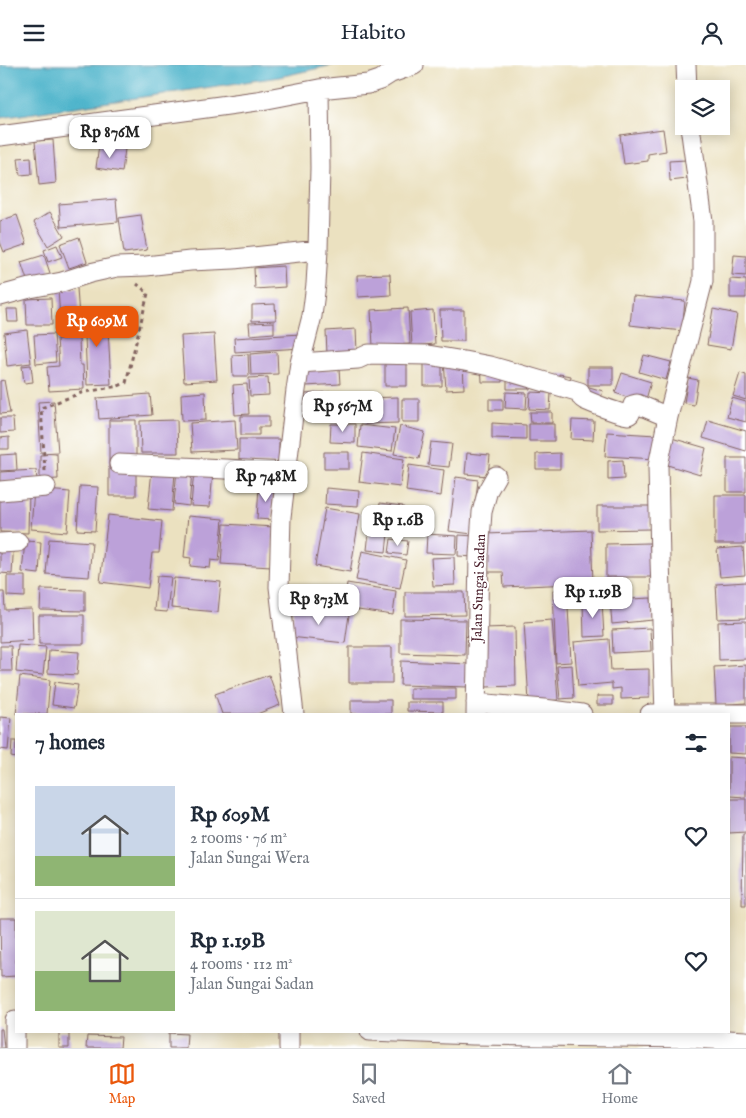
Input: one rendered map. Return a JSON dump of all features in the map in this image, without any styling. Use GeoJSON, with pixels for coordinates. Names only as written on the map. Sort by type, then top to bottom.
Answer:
{"type":"FeatureCollection","features":[{"type":"Feature","properties":{"kind":"street"},"geometry":{"type":"LineString","coordinates":[[0,136],[257,101],[319,89],[368,84],[414,65]]}},
{"type":"Feature","properties":{"kind":"street"},"geometry":{"type":"LineString","coordinates":[[686,65],[687,80]]}},
{"type":"Feature","properties":{"kind":"street"},"geometry":{"type":"LineString","coordinates":[[294,713],[279,587],[281,517],[300,363],[312,316],[316,284],[320,167],[319,89]]}},
{"type":"Feature","properties":{"kind":"street"},"geometry":{"type":"LineString","coordinates":[[665,713],[658,466],[668,417],[703,281],[703,221],[691,135]]}},
{"type":"Feature","properties":{"kind":"street"},"geometry":{"type":"LineString","coordinates":[[0,296],[30,287],[62,282],[117,267],[318,251]]}},
{"type":"Feature","properties":{"kind":"street"},"geometry":{"type":"LineString","coordinates":[[300,363],[361,358],[369,354],[428,355],[490,367],[580,392],[584,400],[621,414],[630,414],[634,405],[637,404],[668,417]]}},
{"type":"Feature","properties":{"kind":"street"},"geometry":{"type":"LineString","coordinates":[[118,464],[286,472]]}},
{"type":"Feature","properties":{"kind":"street","name":"Jalan Sungai Sadan"},"geometry":{"type":"LineString","coordinates":[[496,476],[488,489],[482,512],[479,555],[476,708],[544,709],[574,713]]}},
{"type":"Feature","properties":{"kind":"street"},"geometry":{"type":"LineString","coordinates":[[0,491],[46,487]]}},
{"type":"Feature","properties":{"kind":"street"},"geometry":{"type":"LineString","coordinates":[[730,714],[746,714]]}},
{"type":"Feature","properties":{"kind":"street"},"geometry":{"type":"LineString","coordinates":[[10,1021],[15,1048]]}},
{"type":"Feature","properties":{"kind":"street"},"geometry":{"type":"LineString","coordinates":[[289,1033],[289,1048]]}},
{"type":"Feature","properties":{"kind":"street"},"geometry":{"type":"LineString","coordinates":[[473,1033],[554,1042],[691,1038],[746,1041]]}},
{"type":"Feature","properties":{"kind":"path"},"geometry":{"type":"LineString","coordinates":[[46,487],[41,407],[82,393],[126,383],[148,293],[117,267]]}},
{"type":"Feature","properties":{"kind":"water"},"geometry":{"type":"Polygon","coordinates":[[[0,65],[333,65],[279,77],[0,118],[0,65]]]}},
{"type":"Feature","properties":{"kind":"building"},"geometry":{"type":"Polygon","coordinates":[[[663,129],[666,151],[648,154],[648,161],[624,164],[620,135],[663,129]]]}},
{"type":"Feature","properties":{"kind":"building"},"geometry":{"type":"Polygon","coordinates":[[[53,140],[56,183],[39,185],[35,141],[53,140]]]}},
{"type":"Feature","properties":{"kind":"building"},"geometry":{"type":"Polygon","coordinates":[[[99,145],[125,149],[122,172],[96,168],[99,145]]]}},
{"type":"Feature","properties":{"kind":"building"},"geometry":{"type":"Polygon","coordinates":[[[31,157],[32,174],[20,175],[18,158],[31,157]]]}},
{"type":"Feature","properties":{"kind":"building"},"geometry":{"type":"Polygon","coordinates":[[[686,160],[687,179],[670,181],[669,161],[686,160]]]}},
{"type":"Feature","properties":{"kind":"building"},"geometry":{"type":"Polygon","coordinates":[[[116,199],[118,222],[61,227],[59,204],[116,199]]]}},
{"type":"Feature","properties":{"kind":"building"},"geometry":{"type":"Polygon","coordinates":[[[50,212],[64,236],[48,246],[34,222],[50,212]]]}},
{"type":"Feature","properties":{"kind":"building"},"geometry":{"type":"Polygon","coordinates":[[[17,215],[27,244],[4,252],[0,242],[0,221],[17,215]]]}},
{"type":"Feature","properties":{"kind":"building"},"geometry":{"type":"Polygon","coordinates":[[[141,215],[147,250],[124,253],[119,218],[141,215]]]}},
{"type":"Feature","properties":{"kind":"building"},"geometry":{"type":"Polygon","coordinates":[[[79,237],[87,262],[69,268],[60,244],[79,237]]]}},
{"type":"Feature","properties":{"kind":"building"},"geometry":{"type":"Polygon","coordinates":[[[57,245],[62,257],[48,262],[44,250],[57,245]]]}},
{"type":"Feature","properties":{"kind":"building"},"geometry":{"type":"Polygon","coordinates":[[[44,255],[52,279],[29,286],[21,262],[44,255]]]}},
{"type":"Feature","properties":{"kind":"building"},"geometry":{"type":"Polygon","coordinates":[[[734,255],[746,256],[746,276],[732,275],[734,255]]]}},
{"type":"Feature","properties":{"kind":"building"},"geometry":{"type":"Polygon","coordinates":[[[284,266],[285,287],[255,289],[254,268],[284,266]]]}},
{"type":"Feature","properties":{"kind":"building"},"geometry":{"type":"Polygon","coordinates":[[[390,274],[391,295],[358,297],[357,275],[390,274]]]}},
{"type":"Feature","properties":{"kind":"building"},"geometry":{"type":"Polygon","coordinates":[[[730,279],[746,280],[746,298],[730,298],[730,279]]]}},
{"type":"Feature","properties":{"kind":"building"},"geometry":{"type":"Polygon","coordinates":[[[77,288],[80,333],[61,334],[58,289],[77,288]]]}},
{"type":"Feature","properties":{"kind":"building"},"geometry":{"type":"Polygon","coordinates":[[[633,296],[685,301],[682,331],[630,325],[633,296]]]}},
{"type":"Feature","properties":{"kind":"building"},"geometry":{"type":"Polygon","coordinates":[[[51,298],[52,325],[27,325],[26,299],[51,298]]]}},
{"type":"Feature","properties":{"kind":"building"},"geometry":{"type":"Polygon","coordinates":[[[275,304],[276,320],[252,321],[252,305],[275,304]]]}},
{"type":"Feature","properties":{"kind":"building"},"geometry":{"type":"Polygon","coordinates":[[[408,308],[410,344],[373,346],[371,310],[408,308]]]}},
{"type":"Feature","properties":{"kind":"building"},"geometry":{"type":"Polygon","coordinates":[[[7,309],[17,309],[18,322],[8,322],[7,309]]]}},
{"type":"Feature","properties":{"kind":"building"},"geometry":{"type":"Polygon","coordinates":[[[713,309],[737,314],[731,349],[707,345],[713,309]]]}},
{"type":"Feature","properties":{"kind":"building"},"geometry":{"type":"Polygon","coordinates":[[[107,310],[111,384],[87,385],[84,311],[107,310]]]}},
{"type":"Feature","properties":{"kind":"building"},"geometry":{"type":"Polygon","coordinates":[[[433,310],[435,344],[412,346],[410,312],[433,310]]]}},
{"type":"Feature","properties":{"kind":"building"},"geometry":{"type":"Polygon","coordinates":[[[440,310],[464,310],[464,341],[441,341],[440,310]]]}},
{"type":"Feature","properties":{"kind":"building"},"geometry":{"type":"Polygon","coordinates":[[[274,322],[274,333],[250,335],[249,323],[274,322]]]}},
{"type":"Feature","properties":{"kind":"building"},"geometry":{"type":"Polygon","coordinates":[[[356,329],[357,352],[327,354],[326,331],[356,329]]]}},
{"type":"Feature","properties":{"kind":"building"},"geometry":{"type":"Polygon","coordinates":[[[27,330],[31,363],[7,366],[4,333],[27,330]]]}},
{"type":"Feature","properties":{"kind":"building"},"geometry":{"type":"Polygon","coordinates":[[[54,334],[56,362],[36,364],[34,335],[54,334]]]}},
{"type":"Feature","properties":{"kind":"building"},"geometry":{"type":"Polygon","coordinates":[[[214,334],[217,380],[184,382],[181,336],[214,334]]]}},
{"type":"Feature","properties":{"kind":"building"},"geometry":{"type":"Polygon","coordinates":[[[301,334],[302,348],[235,352],[234,338],[301,334]]]}},
{"type":"Feature","properties":{"kind":"building"},"geometry":{"type":"Polygon","coordinates":[[[79,338],[80,365],[83,365],[84,389],[49,391],[47,367],[59,366],[57,339],[79,338]]]}},
{"type":"Feature","properties":{"kind":"building"},"geometry":{"type":"Polygon","coordinates":[[[277,352],[278,374],[251,375],[250,354],[277,352]]]}},
{"type":"Feature","properties":{"kind":"building"},"geometry":{"type":"Polygon","coordinates":[[[248,354],[249,376],[233,376],[232,355],[248,354]]]}},
{"type":"Feature","properties":{"kind":"building"},"geometry":{"type":"Polygon","coordinates":[[[644,355],[671,362],[666,380],[639,372],[644,355]]]}},
{"type":"Feature","properties":{"kind":"building"},"geometry":{"type":"Polygon","coordinates":[[[385,358],[407,358],[407,386],[385,386],[385,358]]]}},
{"type":"Feature","properties":{"kind":"building"},"geometry":{"type":"Polygon","coordinates":[[[442,359],[442,386],[424,386],[424,360],[442,359]]]}},
{"type":"Feature","properties":{"kind":"building"},"geometry":{"type":"Polygon","coordinates":[[[463,359],[464,389],[446,390],[444,360],[463,359]]]}},
{"type":"Feature","properties":{"kind":"building"},"geometry":{"type":"Polygon","coordinates":[[[502,361],[502,382],[482,382],[481,362],[502,361]]]}},
{"type":"Feature","properties":{"kind":"building"},"geometry":{"type":"Polygon","coordinates":[[[31,365],[33,382],[24,383],[22,366],[31,365]]]}},
{"type":"Feature","properties":{"kind":"building"},"geometry":{"type":"Polygon","coordinates":[[[507,367],[531,367],[531,389],[507,389],[507,367]]]}},
{"type":"Feature","properties":{"kind":"building"},"geometry":{"type":"Polygon","coordinates":[[[588,367],[613,367],[613,385],[588,385],[588,367]]]}},
{"type":"Feature","properties":{"kind":"building"},"geometry":{"type":"Polygon","coordinates":[[[339,369],[340,384],[306,386],[305,371],[339,369]]]}},
{"type":"Feature","properties":{"kind":"building"},"geometry":{"type":"Polygon","coordinates":[[[622,373],[651,382],[645,403],[615,393],[622,373]]]}},
{"type":"Feature","properties":{"kind":"building"},"geometry":{"type":"Polygon","coordinates":[[[740,373],[746,375],[746,400],[733,396],[740,373]]]}},
{"type":"Feature","properties":{"kind":"building"},"geometry":{"type":"Polygon","coordinates":[[[559,374],[571,376],[568,396],[556,394],[559,374]]]}},
{"type":"Feature","properties":{"kind":"building"},"geometry":{"type":"Polygon","coordinates":[[[268,377],[269,395],[250,396],[249,378],[268,377]]]}},
{"type":"Feature","properties":{"kind":"building"},"geometry":{"type":"Polygon","coordinates":[[[688,378],[698,380],[694,405],[684,403],[688,378]]]}},
{"type":"Feature","properties":{"kind":"building"},"geometry":{"type":"Polygon","coordinates":[[[4,380],[10,413],[0,414],[0,381],[4,380]]]}},
{"type":"Feature","properties":{"kind":"building"},"geometry":{"type":"Polygon","coordinates":[[[247,384],[249,414],[235,415],[233,385],[247,384]]]}},
{"type":"Feature","properties":{"kind":"building"},"geometry":{"type":"Polygon","coordinates":[[[586,386],[603,391],[597,411],[586,386]]]}},
{"type":"Feature","properties":{"kind":"building"},"geometry":{"type":"Polygon","coordinates":[[[205,392],[206,420],[182,421],[181,394],[205,392]]]}},
{"type":"Feature","properties":{"kind":"building"},"geometry":{"type":"Polygon","coordinates":[[[334,392],[335,413],[307,415],[305,394],[334,392]]]}},
{"type":"Feature","properties":{"kind":"building"},"geometry":{"type":"Polygon","coordinates":[[[506,392],[527,393],[526,409],[505,408],[506,392]]]}},
{"type":"Feature","properties":{"kind":"building"},"geometry":{"type":"Polygon","coordinates":[[[530,392],[551,393],[550,410],[529,409],[530,392]]]}},
{"type":"Feature","properties":{"kind":"building"},"geometry":{"type":"Polygon","coordinates":[[[150,394],[152,415],[99,419],[97,398],[150,394]]]}},
{"type":"Feature","properties":{"kind":"building"},"geometry":{"type":"Polygon","coordinates":[[[398,397],[398,423],[365,424],[364,398],[398,397]]]}},
{"type":"Feature","properties":{"kind":"building"},"geometry":{"type":"Polygon","coordinates":[[[732,398],[746,402],[746,422],[727,417],[732,398]]]}},
{"type":"Feature","properties":{"kind":"building"},"geometry":{"type":"Polygon","coordinates":[[[402,399],[419,399],[419,422],[402,422],[402,399]]]}},
{"type":"Feature","properties":{"kind":"building"},"geometry":{"type":"Polygon","coordinates":[[[489,399],[503,399],[503,410],[489,410],[489,399]]]}},
{"type":"Feature","properties":{"kind":"building"},"geometry":{"type":"Polygon","coordinates":[[[54,401],[58,452],[41,453],[38,402],[54,401]]]}},
{"type":"Feature","properties":{"kind":"building"},"geometry":{"type":"Polygon","coordinates":[[[530,412],[552,412],[552,423],[531,423],[530,412]]]}},
{"type":"Feature","properties":{"kind":"building"},"geometry":{"type":"Polygon","coordinates":[[[241,416],[269,416],[269,427],[259,427],[259,435],[241,435],[241,416]]]}},
{"type":"Feature","properties":{"kind":"building"},"geometry":{"type":"Polygon","coordinates":[[[0,418],[13,418],[14,432],[0,433],[0,418]]]}},
{"type":"Feature","properties":{"kind":"building"},"geometry":{"type":"Polygon","coordinates":[[[109,420],[136,420],[136,496],[109,496],[109,420]]]}},
{"type":"Feature","properties":{"kind":"building"},"geometry":{"type":"Polygon","coordinates":[[[177,420],[178,453],[141,453],[140,421],[177,420]]]}},
{"type":"Feature","properties":{"kind":"building"},"geometry":{"type":"Polygon","coordinates":[[[235,420],[237,450],[192,452],[190,423],[235,420]]]}},
{"type":"Feature","properties":{"kind":"building"},"geometry":{"type":"Polygon","coordinates":[[[572,420],[594,421],[593,440],[571,439],[572,420]]]}},
{"type":"Feature","properties":{"kind":"building"},"geometry":{"type":"Polygon","coordinates":[[[708,420],[746,431],[746,451],[703,438],[708,420]]]}},
{"type":"Feature","properties":{"kind":"building"},"geometry":{"type":"Polygon","coordinates":[[[492,423],[526,425],[526,439],[492,438],[492,423]]]}},
{"type":"Feature","properties":{"kind":"building"},"geometry":{"type":"Polygon","coordinates":[[[331,424],[355,424],[355,443],[330,442],[331,424]]]}},
{"type":"Feature","properties":{"kind":"building"},"geometry":{"type":"Polygon","coordinates":[[[529,424],[554,424],[554,441],[529,441],[529,424]]]}},
{"type":"Feature","properties":{"kind":"building"},"geometry":{"type":"Polygon","coordinates":[[[360,425],[395,429],[392,451],[358,447],[360,425]]]}},
{"type":"Feature","properties":{"kind":"building"},"geometry":{"type":"Polygon","coordinates":[[[400,426],[425,432],[419,459],[394,454],[400,426]]]}},
{"type":"Feature","properties":{"kind":"building"},"geometry":{"type":"Polygon","coordinates":[[[607,432],[656,435],[655,459],[605,456],[607,432]]]}},
{"type":"Feature","properties":{"kind":"building"},"geometry":{"type":"Polygon","coordinates":[[[9,437],[9,449],[0,449],[0,438],[9,437]]]}},
{"type":"Feature","properties":{"kind":"building"},"geometry":{"type":"Polygon","coordinates":[[[668,437],[706,448],[700,475],[661,463],[668,437]]]}},
{"type":"Feature","properties":{"kind":"building"},"geometry":{"type":"Polygon","coordinates":[[[239,439],[279,439],[279,464],[239,464],[239,439]]]}},
{"type":"Feature","properties":{"kind":"building"},"geometry":{"type":"Polygon","coordinates":[[[431,442],[452,444],[449,467],[428,465],[431,442]]]}},
{"type":"Feature","properties":{"kind":"building"},"geometry":{"type":"Polygon","coordinates":[[[324,452],[349,452],[349,469],[324,469],[324,452]]]}},
{"type":"Feature","properties":{"kind":"building"},"geometry":{"type":"Polygon","coordinates":[[[363,453],[404,459],[400,487],[359,482],[363,453]]]}},
{"type":"Feature","properties":{"kind":"building"},"geometry":{"type":"Polygon","coordinates":[[[467,453],[490,455],[488,476],[465,474],[467,453]]]}},
{"type":"Feature","properties":{"kind":"building"},"geometry":{"type":"Polygon","coordinates":[[[560,453],[560,469],[536,469],[536,454],[560,453]]]}},
{"type":"Feature","properties":{"kind":"building"},"geometry":{"type":"Polygon","coordinates":[[[16,454],[17,470],[0,471],[0,455],[16,454]]]}},
{"type":"Feature","properties":{"kind":"building"},"geometry":{"type":"Polygon","coordinates":[[[57,454],[58,479],[40,480],[40,455],[57,454]]]}},
{"type":"Feature","properties":{"kind":"building"},"geometry":{"type":"Polygon","coordinates":[[[727,458],[746,458],[746,492],[727,492],[727,458]]]}},
{"type":"Feature","properties":{"kind":"building"},"geometry":{"type":"Polygon","coordinates":[[[623,460],[624,479],[608,480],[608,461],[623,460]]]}},
{"type":"Feature","properties":{"kind":"building"},"geometry":{"type":"Polygon","coordinates":[[[409,465],[444,470],[441,496],[406,491],[409,465]]]}},
{"type":"Feature","properties":{"kind":"building"},"geometry":{"type":"Polygon","coordinates":[[[177,469],[192,470],[189,506],[174,504],[177,469]]]}},
{"type":"Feature","properties":{"kind":"building"},"geometry":{"type":"Polygon","coordinates":[[[36,470],[37,480],[0,482],[0,472],[36,470]]]}},
{"type":"Feature","properties":{"kind":"building"},"geometry":{"type":"Polygon","coordinates":[[[152,470],[175,472],[172,511],[148,509],[152,470]]]}},
{"type":"Feature","properties":{"kind":"building"},"geometry":{"type":"Polygon","coordinates":[[[194,470],[213,472],[210,507],[191,506],[194,470]]]}},
{"type":"Feature","properties":{"kind":"building"},"geometry":{"type":"Polygon","coordinates":[[[456,477],[478,480],[472,534],[449,531],[456,477]]]}},
{"type":"Feature","properties":{"kind":"building"},"geometry":{"type":"Polygon","coordinates":[[[259,485],[274,486],[272,520],[257,519],[259,485]]]}},
{"type":"Feature","properties":{"kind":"building"},"geometry":{"type":"Polygon","coordinates":[[[80,486],[98,487],[95,531],[77,530],[80,486]]]}},
{"type":"Feature","properties":{"kind":"building"},"geometry":{"type":"Polygon","coordinates":[[[326,488],[359,491],[358,506],[325,504],[326,488]]]}},
{"type":"Feature","properties":{"kind":"building"},"geometry":{"type":"Polygon","coordinates":[[[34,489],[70,492],[67,532],[31,529],[34,489]]]}},
{"type":"Feature","properties":{"kind":"building"},"geometry":{"type":"Polygon","coordinates":[[[0,490],[29,491],[28,533],[0,532],[0,490]]]}},
{"type":"Feature","properties":{"kind":"building"},"geometry":{"type":"Polygon","coordinates":[[[715,495],[746,495],[746,544],[715,544],[715,495]]]}},
{"type":"Feature","properties":{"kind":"building"},"geometry":{"type":"Polygon","coordinates":[[[380,503],[403,506],[400,524],[378,522],[380,503]]]}},
{"type":"Feature","properties":{"kind":"building"},"geometry":{"type":"Polygon","coordinates":[[[597,506],[650,506],[650,529],[597,530],[597,506]]]}},
{"type":"Feature","properties":{"kind":"building"},"geometry":{"type":"Polygon","coordinates":[[[325,508],[360,514],[350,572],[315,566],[325,508]]]}},
{"type":"Feature","properties":{"kind":"building"},"geometry":{"type":"Polygon","coordinates":[[[108,515],[162,521],[159,553],[152,553],[148,588],[100,582],[108,515]]]}},
{"type":"Feature","properties":{"kind":"building"},"geometry":{"type":"Polygon","coordinates":[[[188,516],[223,519],[219,561],[211,560],[210,568],[190,566],[191,558],[184,557],[188,516]]]}},
{"type":"Feature","properties":{"kind":"building"},"geometry":{"type":"Polygon","coordinates":[[[224,524],[274,527],[271,567],[221,564],[224,524]]]}},
{"type":"Feature","properties":{"kind":"building"},"geometry":{"type":"Polygon","coordinates":[[[591,530],[593,583],[504,587],[503,572],[488,572],[486,534],[591,530]]]}},
{"type":"Feature","properties":{"kind":"building"},"geometry":{"type":"Polygon","coordinates":[[[369,532],[388,534],[386,552],[367,550],[369,532]]]}},
{"type":"Feature","properties":{"kind":"building"},"geometry":{"type":"Polygon","coordinates":[[[427,534],[457,536],[456,554],[426,553],[427,534]]]}},
{"type":"Feature","properties":{"kind":"building"},"geometry":{"type":"Polygon","coordinates":[[[459,535],[475,536],[474,557],[458,556],[459,535]]]}},
{"type":"Feature","properties":{"kind":"building"},"geometry":{"type":"Polygon","coordinates":[[[0,538],[14,539],[12,574],[0,573],[0,538]]]}},
{"type":"Feature","properties":{"kind":"building"},"geometry":{"type":"Polygon","coordinates":[[[49,539],[92,542],[89,577],[46,574],[49,539]]]}},
{"type":"Feature","properties":{"kind":"building"},"geometry":{"type":"Polygon","coordinates":[[[391,539],[408,541],[406,555],[389,553],[391,539]]]}},
{"type":"Feature","properties":{"kind":"building"},"geometry":{"type":"Polygon","coordinates":[[[25,541],[41,542],[39,574],[22,572],[25,541]]]}},
{"type":"Feature","properties":{"kind":"building"},"geometry":{"type":"Polygon","coordinates":[[[650,543],[651,577],[606,577],[606,544],[650,543]]]}},
{"type":"Feature","properties":{"kind":"building"},"geometry":{"type":"Polygon","coordinates":[[[743,547],[745,575],[720,577],[717,549],[743,547]]]}},
{"type":"Feature","properties":{"kind":"building"},"geometry":{"type":"Polygon","coordinates":[[[362,551],[406,560],[400,588],[356,580],[362,551]]]}},
{"type":"Feature","properties":{"kind":"building"},"geometry":{"type":"Polygon","coordinates":[[[454,557],[455,585],[433,586],[431,558],[454,557]]]}},
{"type":"Feature","properties":{"kind":"building"},"geometry":{"type":"Polygon","coordinates":[[[7,576],[25,576],[25,597],[7,596],[7,576]]]}},
{"type":"Feature","properties":{"kind":"building"},"geometry":{"type":"Polygon","coordinates":[[[157,576],[171,577],[167,612],[154,611],[157,576]]]}},
{"type":"Feature","properties":{"kind":"building"},"geometry":{"type":"Polygon","coordinates":[[[174,578],[221,582],[218,612],[171,608],[174,578]]]}},
{"type":"Feature","properties":{"kind":"building"},"geometry":{"type":"Polygon","coordinates":[[[746,582],[746,618],[718,619],[716,584],[746,582]]]}},
{"type":"Feature","properties":{"kind":"building"},"geometry":{"type":"Polygon","coordinates":[[[347,583],[396,591],[393,615],[344,608],[347,583]]]}},
{"type":"Feature","properties":{"kind":"building"},"geometry":{"type":"Polygon","coordinates":[[[598,587],[598,598],[570,599],[570,589],[598,587]]]}},
{"type":"Feature","properties":{"kind":"building"},"geometry":{"type":"Polygon","coordinates":[[[41,589],[85,590],[85,611],[40,610],[41,589]]]}},
{"type":"Feature","properties":{"kind":"building"},"geometry":{"type":"Polygon","coordinates":[[[567,589],[571,662],[556,663],[553,590],[567,589]]]}},
{"type":"Feature","properties":{"kind":"building"},"geometry":{"type":"Polygon","coordinates":[[[0,592],[4,592],[5,610],[32,609],[33,640],[0,642],[0,592]]]}},
{"type":"Feature","properties":{"kind":"building"},"geometry":{"type":"Polygon","coordinates":[[[405,592],[464,592],[465,615],[405,616],[405,592]]]}},
{"type":"Feature","properties":{"kind":"building"},"geometry":{"type":"Polygon","coordinates":[[[651,598],[653,620],[612,624],[610,600],[651,598]]]}},
{"type":"Feature","properties":{"kind":"building"},"geometry":{"type":"Polygon","coordinates":[[[602,601],[604,636],[584,637],[583,602],[602,601]]]}},
{"type":"Feature","properties":{"kind":"building"},"geometry":{"type":"Polygon","coordinates":[[[294,608],[349,615],[345,643],[290,637],[294,608]]]}},
{"type":"Feature","properties":{"kind":"building"},"geometry":{"type":"Polygon","coordinates":[[[39,615],[84,615],[84,644],[39,644],[39,615]]]}},
{"type":"Feature","properties":{"kind":"building"},"geometry":{"type":"Polygon","coordinates":[[[400,619],[466,620],[465,655],[400,653],[400,619]]]}},
{"type":"Feature","properties":{"kind":"building"},"geometry":{"type":"Polygon","coordinates":[[[552,620],[558,700],[529,702],[524,622],[552,620]]]}},
{"type":"Feature","properties":{"kind":"building"},"geometry":{"type":"Polygon","coordinates":[[[746,621],[746,659],[719,660],[718,622],[746,621]]]}},
{"type":"Feature","properties":{"kind":"building"},"geometry":{"type":"Polygon","coordinates":[[[515,627],[516,686],[486,687],[484,628],[515,627]]]}},
{"type":"Feature","properties":{"kind":"building"},"geometry":{"type":"Polygon","coordinates":[[[650,628],[651,651],[613,653],[612,630],[650,628]]]}},
{"type":"Feature","properties":{"kind":"building"},"geometry":{"type":"Polygon","coordinates":[[[609,639],[611,670],[649,669],[649,698],[621,699],[621,688],[612,689],[612,683],[578,686],[574,642],[609,639]]]}},
{"type":"Feature","properties":{"kind":"building"},"geometry":{"type":"Polygon","coordinates":[[[18,645],[46,647],[43,675],[16,672],[18,645]]]}},
{"type":"Feature","properties":{"kind":"building"},"geometry":{"type":"Polygon","coordinates":[[[0,646],[11,646],[12,671],[0,671],[0,646]]]}},
{"type":"Feature","properties":{"kind":"building"},"geometry":{"type":"Polygon","coordinates":[[[349,647],[392,647],[392,683],[349,683],[349,647]]]}},
{"type":"Feature","properties":{"kind":"building"},"geometry":{"type":"Polygon","coordinates":[[[49,650],[79,652],[77,675],[48,673],[49,650]]]}},
{"type":"Feature","properties":{"kind":"building"},"geometry":{"type":"Polygon","coordinates":[[[401,661],[469,664],[468,687],[400,685],[401,661]]]}},
{"type":"Feature","properties":{"kind":"building"},"geometry":{"type":"Polygon","coordinates":[[[572,665],[574,698],[560,699],[557,666],[572,665]]]}},
{"type":"Feature","properties":{"kind":"building"},"geometry":{"type":"Polygon","coordinates":[[[746,665],[746,703],[716,705],[714,667],[746,665]]]}},
{"type":"Feature","properties":{"kind":"building"},"geometry":{"type":"Polygon","coordinates":[[[269,675],[280,705],[260,713],[222,713],[215,694],[269,675]]]}},
{"type":"Feature","properties":{"kind":"building"},"geometry":{"type":"Polygon","coordinates":[[[20,676],[50,680],[47,713],[16,713],[20,676]]]}},
{"type":"Feature","properties":{"kind":"building"},"geometry":{"type":"Polygon","coordinates":[[[55,682],[78,685],[74,708],[52,705],[55,682]]]}},
{"type":"Feature","properties":{"kind":"building"},"geometry":{"type":"Polygon","coordinates":[[[410,688],[456,688],[456,699],[410,699],[410,688]]]}},
{"type":"Feature","properties":{"kind":"building"},"geometry":{"type":"Polygon","coordinates":[[[597,696],[613,696],[613,705],[597,705],[597,696]]]}},
{"type":"Feature","properties":{"kind":"building"},"geometry":{"type":"Polygon","coordinates":[[[351,700],[391,700],[391,713],[351,713],[351,700]]]}},
{"type":"Feature","properties":{"kind":"building"},"geometry":{"type":"Polygon","coordinates":[[[407,702],[443,702],[443,712],[407,711],[407,702]]]}},
{"type":"Feature","properties":{"kind":"building"},"geometry":{"type":"Polygon","coordinates":[[[0,717],[11,718],[8,750],[0,749],[0,717]]]}},
{"type":"Feature","properties":{"kind":"building"},"geometry":{"type":"Polygon","coordinates":[[[730,727],[746,727],[746,754],[730,753],[730,727]]]}},
{"type":"Feature","properties":{"kind":"building"},"geometry":{"type":"Polygon","coordinates":[[[12,741],[15,741],[15,758],[11,757],[12,741]]]}},
{"type":"Feature","properties":{"kind":"building"},"geometry":{"type":"Polygon","coordinates":[[[730,757],[746,758],[746,797],[730,796],[730,757]]]}},
{"type":"Feature","properties":{"kind":"building"},"geometry":{"type":"Polygon","coordinates":[[[730,799],[746,799],[746,832],[730,833],[730,799]]]}},
{"type":"Feature","properties":{"kind":"building"},"geometry":{"type":"Polygon","coordinates":[[[743,834],[746,834],[746,905],[742,905],[743,834]]]}},
{"type":"Feature","properties":{"kind":"building"},"geometry":{"type":"Polygon","coordinates":[[[0,918],[15,918],[15,976],[1,977],[0,918]]]}},
{"type":"Feature","properties":{"kind":"building"},"geometry":{"type":"Polygon","coordinates":[[[0,1029],[2,1029],[4,1048],[0,1048],[0,1029]]]}},
{"type":"Feature","properties":{"kind":"building"},"geometry":{"type":"Polygon","coordinates":[[[59,1033],[69,1033],[69,1048],[59,1048],[59,1033]]]}},
{"type":"Feature","properties":{"kind":"building"},"geometry":{"type":"Polygon","coordinates":[[[169,1033],[187,1034],[186,1048],[169,1048],[169,1033]]]}},
{"type":"Feature","properties":{"kind":"building"},"geometry":{"type":"Polygon","coordinates":[[[87,1036],[121,1037],[120,1048],[86,1048],[87,1036]]]}}]}
